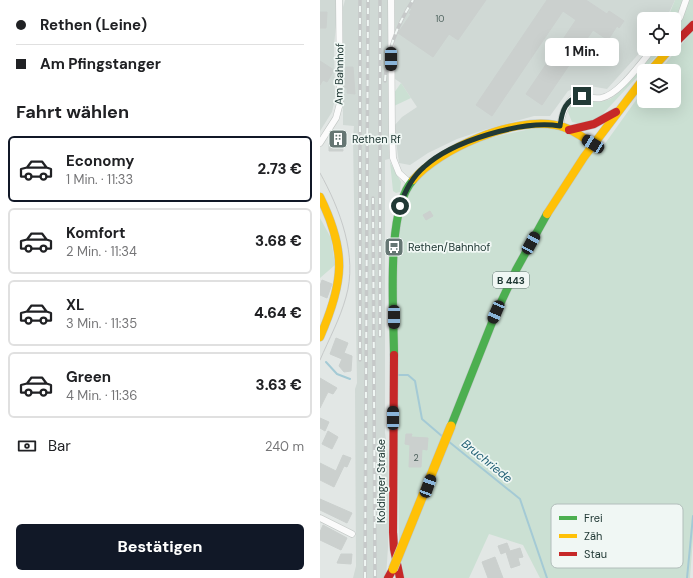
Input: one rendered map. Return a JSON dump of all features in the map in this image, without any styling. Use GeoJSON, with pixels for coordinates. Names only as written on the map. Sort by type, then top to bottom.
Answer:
{"type":"FeatureCollection","features":[{"type":"Feature","properties":{"kind":"street","name":"Am Bahnhof"},"geometry":{"type":"LineString","coordinates":[[320,143],[322,137],[336,118],[340,103],[340,0]]}},
{"type":"Feature","properties":{"kind":"street"},"geometry":{"type":"LineString","coordinates":[[391,0],[393,158],[399,173],[410,183]]}},
{"type":"Feature","properties":{"kind":"street"},"geometry":{"type":"LineString","coordinates":[[681,14],[686,0]]}},
{"type":"Feature","properties":{"kind":"street"},"geometry":{"type":"LineString","coordinates":[[681,37],[693,25]]}},
{"type":"Feature","properties":{"kind":"street"},"geometry":{"type":"LineString","coordinates":[[560,126],[562,113],[567,103],[573,98],[601,98],[609,95],[618,89],[647,56]]}},
{"type":"Feature","properties":{"kind":"street"},"geometry":{"type":"LineString","coordinates":[[656,64],[664,56]]}},
{"type":"Feature","properties":{"kind":"street","name":"B 443"},"geometry":{"type":"LineString","coordinates":[[388,578],[411,528],[489,330],[518,265],[547,214],[593,144],[637,87]]}},
{"type":"Feature","properties":{"kind":"street"},"geometry":{"type":"LineString","coordinates":[[569,130],[583,128],[618,111]]}},
{"type":"Feature","properties":{"kind":"street","name":"Koldinger Straße"},"geometry":{"type":"LineString","coordinates":[[400,578],[394,548],[393,532],[394,247],[396,217],[403,194],[416,174],[433,159],[463,144],[494,133],[549,124],[560,126],[569,130],[593,144]]}},
{"type":"Feature","properties":{"kind":"street"},"geometry":{"type":"LineString","coordinates":[[320,197],[336,238],[341,263],[336,298],[320,337]]}},
{"type":"Feature","properties":{"kind":"street"},"geometry":{"type":"LineString","coordinates":[[320,518],[352,534]]}},
{"type":"Feature","properties":{"kind":"shaded area"},"geometry":{"type":"Polygon","coordinates":[[[320,0],[337,0],[338,3],[334,46],[335,99],[332,112],[320,131],[320,0]]]}},
{"type":"Feature","properties":{"kind":"shaded area"},"geometry":{"type":"Polygon","coordinates":[[[345,0],[388,0],[389,159],[385,160],[385,433],[388,456],[388,547],[386,578],[353,578],[356,566],[355,389],[357,383],[354,126],[343,125],[343,7],[345,0]]]}},
{"type":"Feature","properties":{"kind":"shaded area"},"geometry":{"type":"Polygon","coordinates":[[[395,0],[675,0],[669,12],[637,12],[637,56],[607,89],[590,86],[578,87],[568,91],[550,116],[534,116],[457,139],[428,153],[410,165],[399,163],[394,126],[402,117],[417,107],[401,83],[395,79],[395,0]]]}},
{"type":"Feature","properties":{"kind":"green space"},"geometry":{"type":"Polygon","coordinates":[[[675,0],[693,0],[693,538],[690,578],[540,578],[523,545],[489,534],[469,578],[404,578],[399,538],[395,240],[401,210],[407,193],[416,179],[441,158],[472,144],[505,134],[543,126],[558,128],[570,133],[599,152],[637,99],[637,108],[681,108],[681,64],[665,64],[672,56],[681,56],[681,45],[692,32],[685,27],[681,31],[681,12],[670,12],[675,0]]]}},
{"type":"Feature","properties":{"kind":"green space"},"geometry":{"type":"Polygon","coordinates":[[[650,56],[657,56],[649,64],[643,64],[650,56]]]}},
{"type":"Feature","properties":{"kind":"green space"},"geometry":{"type":"Polygon","coordinates":[[[637,71],[637,77],[600,117],[585,125],[572,122],[568,112],[575,102],[586,100],[604,101],[610,99],[615,96],[637,71]]]}},
{"type":"Feature","properties":{"kind":"green space"},"geometry":{"type":"Polygon","coordinates":[[[401,83],[411,98],[394,106],[394,93],[401,83]]]}},
{"type":"Feature","properties":{"kind":"green space"},"geometry":{"type":"Polygon","coordinates":[[[390,162],[401,182],[400,192],[396,193],[393,191],[390,162]]]}},
{"type":"Feature","properties":{"kind":"green space"},"geometry":{"type":"Polygon","coordinates":[[[320,218],[331,238],[335,265],[320,278],[320,218]]]}},
{"type":"Feature","properties":{"kind":"building"},"geometry":{"type":"Polygon","coordinates":[[[415,0],[486,0],[458,40],[449,34],[433,57],[398,33],[411,14],[409,13],[412,9],[410,8],[415,0]]]}},
{"type":"Feature","properties":{"kind":"building"},"geometry":{"type":"Polygon","coordinates":[[[547,0],[586,0],[607,14],[609,11],[624,21],[619,28],[617,26],[608,40],[593,30],[542,105],[526,94],[576,20],[563,11],[492,116],[476,105],[547,0]]]}},
{"type":"Feature","properties":{"kind":"building"},"geometry":{"type":"Polygon","coordinates":[[[320,12],[327,12],[326,28],[320,28],[320,12]]]}},
{"type":"Feature","properties":{"kind":"building"},"geometry":{"type":"Polygon","coordinates":[[[320,61],[334,70],[327,82],[323,80],[320,85],[320,61]]]}},
{"type":"Feature","properties":{"kind":"building"},"geometry":{"type":"Polygon","coordinates":[[[346,67],[353,67],[355,94],[347,93],[347,88],[345,88],[346,67]]]}},
{"type":"Feature","properties":{"kind":"building","name":"Rethen Rf"},"geometry":{"type":"Polygon","coordinates":[[[335,134],[341,134],[343,151],[329,151],[329,143],[335,144],[335,134]]]}},
{"type":"Feature","properties":{"kind":"building"},"geometry":{"type":"Polygon","coordinates":[[[430,211],[433,216],[426,220],[423,215],[430,211]]]}},
{"type":"Feature","properties":{"kind":"building"},"geometry":{"type":"Polygon","coordinates":[[[322,280],[332,284],[327,298],[320,295],[322,280]]]}},
{"type":"Feature","properties":{"kind":"building"},"geometry":{"type":"Polygon","coordinates":[[[336,338],[348,343],[344,353],[352,356],[351,371],[344,372],[339,366],[342,359],[330,354],[336,338]]]}},
{"type":"Feature","properties":{"kind":"building"},"geometry":{"type":"Polygon","coordinates":[[[320,378],[337,388],[333,394],[328,392],[320,408],[320,378]]]}},
{"type":"Feature","properties":{"kind":"building"},"geometry":{"type":"Polygon","coordinates":[[[320,418],[329,422],[325,431],[320,428],[320,418]]]}},
{"type":"Feature","properties":{"kind":"building"},"geometry":{"type":"Polygon","coordinates":[[[328,431],[338,437],[332,449],[322,444],[328,431]]]}},
{"type":"Feature","properties":{"kind":"building"},"geometry":{"type":"Polygon","coordinates":[[[406,434],[412,434],[411,437],[428,438],[427,450],[422,449],[421,467],[409,467],[410,445],[405,444],[406,434]]]}},
{"type":"Feature","properties":{"kind":"building"},"geometry":{"type":"Polygon","coordinates":[[[343,455],[351,458],[347,467],[344,466],[334,487],[320,480],[320,463],[336,471],[343,455]]]}},
{"type":"Feature","properties":{"kind":"building"},"geometry":{"type":"Polygon","coordinates":[[[320,499],[352,513],[347,523],[320,510],[320,499]]]}},
{"type":"Feature","properties":{"kind":"building"},"geometry":{"type":"Polygon","coordinates":[[[323,525],[347,538],[341,550],[320,540],[320,532],[323,525]]]}},
{"type":"Feature","properties":{"kind":"building"},"geometry":{"type":"Polygon","coordinates":[[[507,543],[510,551],[520,548],[523,557],[518,558],[520,565],[511,568],[506,552],[501,554],[498,546],[507,543]]]}},
{"type":"Feature","properties":{"kind":"building"},"geometry":{"type":"Polygon","coordinates":[[[341,554],[352,554],[351,564],[337,563],[341,554]]]}},
{"type":"Feature","properties":{"kind":"building"},"geometry":{"type":"Polygon","coordinates":[[[495,557],[503,578],[488,578],[482,562],[495,557]]]}},
{"type":"Feature","properties":{"kind":"waterway","name":"Bruchriede"},"geometry":{"type":"LineString","coordinates":[[326,362],[337,374],[350,379]]}},
{"type":"Feature","properties":{"kind":"waterway","name":"Bruchriede"},"geometry":{"type":"LineString","coordinates":[[399,375],[408,375],[415,381],[422,419],[443,437]]}},
{"type":"Feature","properties":{"kind":"waterway","name":"Bruchriede"},"geometry":{"type":"LineString","coordinates":[[448,441],[520,499],[547,578]]}},
{"type":"Feature","properties":{"kind":"waterway"},"geometry":{"type":"LineString","coordinates":[[687,578],[693,516]]}},
{"type":"Feature","properties":{"kind":"tram line"},"geometry":{"type":"LineString","coordinates":[[320,173],[340,217],[345,233],[350,265],[349,281],[344,305],[320,360]]}},
{"type":"Feature","properties":{"kind":"railway"},"geometry":{"type":"LineString","coordinates":[[360,0],[360,360]]}},
{"type":"Feature","properties":{"kind":"railway"},"geometry":{"type":"LineString","coordinates":[[365,578],[368,0]]}},
{"type":"Feature","properties":{"kind":"railway"},"geometry":{"type":"LineString","coordinates":[[380,0],[380,336]]}},
{"type":"Feature","properties":{"kind":"railway"},"geometry":{"type":"LineString","coordinates":[[385,81],[388,59],[394,39],[402,19],[413,0]]}},
{"type":"Feature","properties":{"kind":"railway"},"geometry":{"type":"LineString","coordinates":[[373,198],[375,578]]}},
{"type":"Feature","properties":{"kind":"traffic: fast"},"geometry":{"type":"LineString","coordinates":[[394,355],[393,263],[395,238],[398,215],[404,195],[413,180]]}},
{"type":"Feature","properties":{"kind":"traffic: fast"},"geometry":{"type":"LineString","coordinates":[[451,426],[495,315],[516,270],[547,214]]}},
{"type":"Feature","properties":{"kind":"traffic: slow"},"geometry":{"type":"LineString","coordinates":[[656,64],[664,56]]}},
{"type":"Feature","properties":{"kind":"traffic: slow"},"geometry":{"type":"LineString","coordinates":[[547,214],[584,157],[637,87]]}},
{"type":"Feature","properties":{"kind":"traffic: slow"},"geometry":{"type":"LineString","coordinates":[[413,180],[425,168],[440,157],[458,147],[498,131],[519,126],[538,124],[560,126],[575,132],[593,144]]}},
{"type":"Feature","properties":{"kind":"traffic: slow"},"geometry":{"type":"LineString","coordinates":[[320,197],[335,234],[339,267],[338,283],[334,300],[320,337]]}},
{"type":"Feature","properties":{"kind":"traffic: slow"},"geometry":{"type":"LineString","coordinates":[[393,569],[451,426]]}},
{"type":"Feature","properties":{"kind":"traffic: jam"},"geometry":{"type":"LineString","coordinates":[[681,37],[693,25]]}},
{"type":"Feature","properties":{"kind":"traffic: jam"},"geometry":{"type":"LineString","coordinates":[[569,130],[594,124],[616,112]]}},
{"type":"Feature","properties":{"kind":"traffic: jam"},"geometry":{"type":"LineString","coordinates":[[394,355],[393,532],[394,549],[400,578]]}},
{"type":"Feature","properties":{"kind":"traffic: jam"},"geometry":{"type":"LineString","coordinates":[[388,578],[393,569]]}},
{"type":"Feature","properties":{"kind":"place","name":"Rethen Rf"},"geometry":{"type":"Point","coordinates":[338,139]}},
{"type":"Feature","properties":{"kind":"place","name":"Rethen/Bahnhof"},"geometry":{"type":"Point","coordinates":[394,247]}},
{"type":"Feature","properties":{"kind":"route"},"geometry":{"type":"LineString","coordinates":[[400,206],[403,194],[416,174],[433,159],[463,144],[494,133],[534,125],[549,124],[560,126],[562,113],[567,103],[573,98],[582,96]]}}]}
